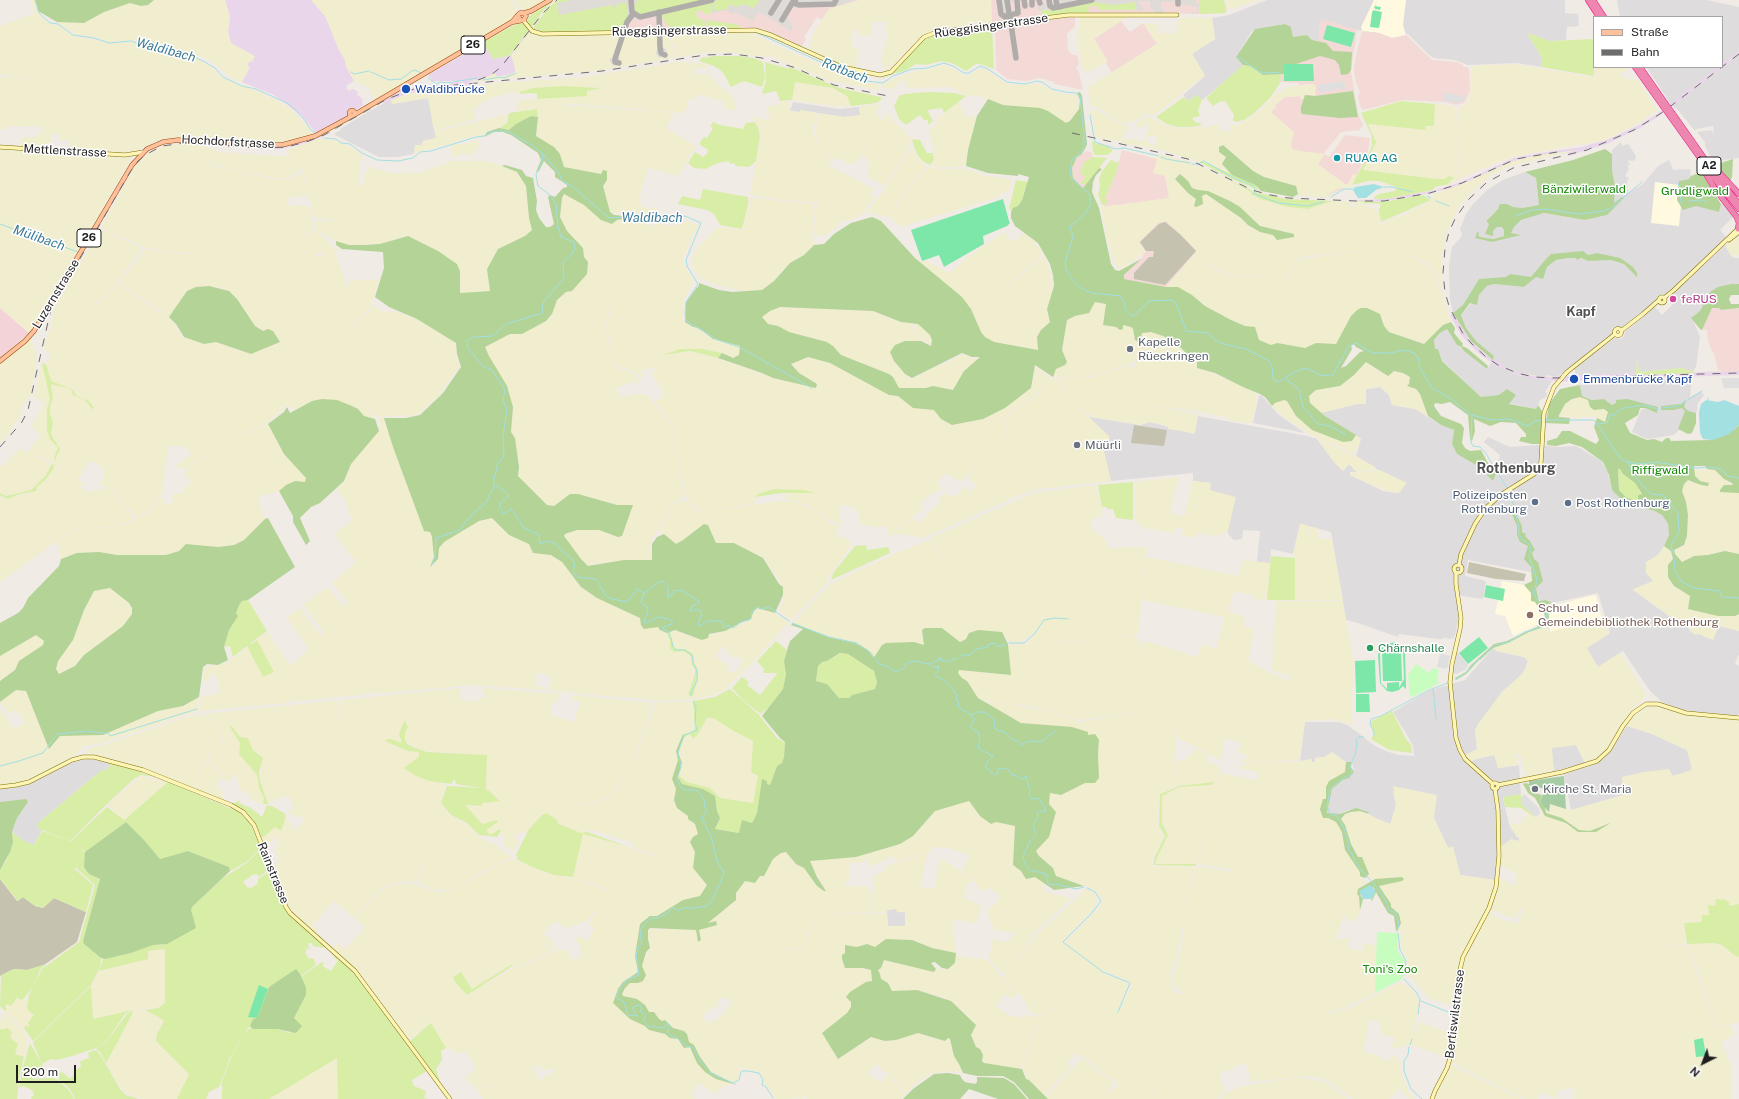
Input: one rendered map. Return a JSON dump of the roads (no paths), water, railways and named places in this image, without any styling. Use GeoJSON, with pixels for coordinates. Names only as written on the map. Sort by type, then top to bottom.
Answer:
{"type":"FeatureCollection","features":[{"type":"Feature","properties":{"kind":"highway"},"geometry":{"type":"LineString","coordinates":[[1588,0],[1601,16]]}},
{"type":"Feature","properties":{"kind":"highway"},"geometry":{"type":"LineString","coordinates":[[1593,0],[1601,16]]}},
{"type":"Feature","properties":{"kind":"highway","name":"A2"},"geometry":{"type":"LineString","coordinates":[[1635,68],[1663,104],[1692,148],[1739,210]]}},
{"type":"Feature","properties":{"kind":"highway","name":"A2"},"geometry":{"type":"LineString","coordinates":[[1641,68],[1663,104]]}},
{"type":"Feature","properties":{"kind":"highway","name":"A2"},"geometry":{"type":"LineString","coordinates":[[1671,115],[1682,126],[1718,178],[1739,204]]}},
{"type":"Feature","properties":{"kind":"highway"},"geometry":{"type":"LineString","coordinates":[[1682,126],[1711,164],[1739,194]]}},
{"type":"Feature","properties":{"kind":"highway"},"geometry":{"type":"LineString","coordinates":[[1692,148],[1692,151],[1713,184],[1738,219],[1739,230]]}},
{"type":"Feature","properties":{"kind":"main road","name":"26"},"geometry":{"type":"LineString","coordinates":[[522,17],[550,0]]}},
{"type":"Feature","properties":{"kind":"main road","name":"Rüeggisingerstrasse"},"geometry":{"type":"LineString","coordinates":[[522,17],[532,31],[542,34],[745,29],[758,30],[842,68],[884,75],[891,72],[924,37],[937,32],[1068,15],[1177,16]]}},
{"type":"Feature","properties":{"kind":"main road","name":"Hochdorfstrasse"},"geometry":{"type":"LineString","coordinates":[[158,143],[178,140],[252,145],[282,145],[309,138],[343,122],[352,114],[364,109],[522,17]]}},
{"type":"Feature","properties":{"kind":"main road","name":"Luzernstrasse"},"geometry":{"type":"LineString","coordinates":[[0,361],[25,341],[34,331],[135,161],[144,152],[158,143]]}},
{"type":"Feature","properties":{"kind":"main road","name":"Mettlenstrasse"},"geometry":{"type":"LineString","coordinates":[[0,147],[138,157]]}},
{"type":"Feature","properties":{"kind":"main road","name":"Mettlenstrasse"},"geometry":{"type":"LineString","coordinates":[[131,156],[144,152]]}},
{"type":"Feature","properties":{"kind":"main road"},"geometry":{"type":"LineString","coordinates":[[131,156],[135,161]]}},
{"type":"Feature","properties":{"kind":"main road"},"geometry":{"type":"LineString","coordinates":[[1739,230],[1665,299],[1655,304],[1621,331],[1620,335],[1615,334],[1560,378],[1552,390],[1545,409],[1541,463],[1538,471],[1490,503],[1478,518],[1463,550],[1459,565],[1454,568],[1461,611],[1460,626],[1450,680],[1456,738],[1460,750],[1465,759],[1493,784],[1495,783],[1498,785],[1540,777],[1593,763],[1608,751],[1623,726],[1635,711],[1642,706],[1654,703],[1686,713],[1739,718]]}},
{"type":"Feature","properties":{"kind":"main road","name":"Rainstrasse"},"geometry":{"type":"LineString","coordinates":[[0,787],[29,782],[81,757],[94,757],[143,770],[231,805],[243,812],[254,825],[286,907],[290,913],[355,970],[450,1099]]}},
{"type":"Feature","properties":{"kind":"main road","name":"Bertiswilstrasse"},"geometry":{"type":"LineString","coordinates":[[1432,1099],[1434,1091],[1447,1068],[1452,1052],[1459,974],[1463,957],[1488,908],[1496,887],[1499,856],[1498,810],[1493,784]]}},
{"type":"Feature","properties":{"kind":"main road"},"geometry":{"type":"LineString","coordinates":[[1495,789],[1498,785]]}},
{"type":"Feature","properties":{"kind":"water"},"geometry":{"type":"Polygon","coordinates":[[[1374,184],[1384,187],[1376,190],[1366,198],[1358,198],[1353,190],[1355,187],[1374,184]]]}},
{"type":"Feature","properties":{"kind":"water"},"geometry":{"type":"Polygon","coordinates":[[[1706,400],[1718,402],[1724,400],[1739,406],[1739,425],[1729,434],[1719,438],[1712,440],[1703,439],[1700,433],[1699,412],[1701,404],[1706,400]]]}},
{"type":"Feature","properties":{"kind":"water"},"geometry":{"type":"Polygon","coordinates":[[[1370,885],[1375,890],[1374,896],[1370,899],[1363,899],[1359,891],[1370,885]]]}},
{"type":"Feature","properties":{"kind":"waterway","name":"Waldibach"},"geometry":{"type":"LineString","coordinates":[[35,0],[39,13],[50,23],[58,24],[73,35],[94,38],[109,43],[131,41],[156,50],[169,51],[194,57],[205,62],[215,68],[223,77],[242,86],[256,89],[289,104],[315,133]]}},
{"type":"Feature","properties":{"kind":"waterway","name":"Rotbach"},"geometry":{"type":"LineString","coordinates":[[755,32],[847,74],[867,81],[883,83],[893,76],[912,69],[927,68],[944,63],[953,66],[964,73],[969,73],[980,66],[988,69],[1007,82],[1025,84],[1037,81],[1042,82],[1052,89],[1076,93],[1080,96],[1084,135]]}},
{"type":"Feature","properties":{"kind":"waterway"},"geometry":{"type":"LineString","coordinates":[[1238,57],[1260,72],[1281,72]]}},
{"type":"Feature","properties":{"kind":"waterway"},"geometry":{"type":"LineString","coordinates":[[371,72],[389,80],[401,79],[415,70],[421,73]]}},
{"type":"Feature","properties":{"kind":"waterway"},"geometry":{"type":"LineString","coordinates":[[351,72],[354,74],[369,71]]}},
{"type":"Feature","properties":{"kind":"waterway"},"geometry":{"type":"LineString","coordinates":[[483,80],[500,77],[504,78],[516,73]]}},
{"type":"Feature","properties":{"kind":"waterway"},"geometry":{"type":"LineString","coordinates":[[428,78],[436,84],[440,82],[447,83],[477,78]]}},
{"type":"Feature","properties":{"kind":"waterway"},"geometry":{"type":"LineString","coordinates":[[1090,115],[1095,142],[1116,149],[1124,148],[1159,156]]}},
{"type":"Feature","properties":{"kind":"waterway","name":"Waldibach"},"geometry":{"type":"LineString","coordinates":[[324,138],[336,139],[341,143],[350,144],[362,153],[377,160],[398,161],[413,158],[420,152],[431,151],[476,137],[484,136],[491,132],[509,132],[533,146],[543,154],[559,173],[562,181],[572,186],[609,218],[623,217],[650,220],[685,216],[701,223],[686,260],[687,266],[698,284],[686,302],[686,321],[718,340],[739,347],[812,388]]}},
{"type":"Feature","properties":{"kind":"waterway","name":"Rotbach"},"geometry":{"type":"LineString","coordinates":[[1084,137],[1082,152],[1072,160],[1070,171],[1072,179],[1090,196],[1090,205],[1086,213],[1070,227],[1073,237],[1065,263],[1069,275],[1077,285],[1085,290],[1092,293],[1120,296],[1125,303],[1125,310],[1132,316],[1149,301],[1173,300],[1176,303],[1186,331],[1207,333],[1220,343],[1246,349],[1269,361],[1272,367],[1273,379],[1278,382],[1302,369],[1309,369],[1320,375],[1332,376],[1349,346],[1357,343],[1373,353],[1391,353],[1403,350],[1414,353],[1418,357],[1420,368],[1432,388],[1450,398],[1471,415],[1493,420],[1510,419],[1527,426],[1536,421],[1542,420]]}},
{"type":"Feature","properties":{"kind":"waterway"},"geometry":{"type":"LineString","coordinates":[[543,154],[542,161],[536,175],[538,186],[550,195],[556,204],[558,227],[561,237],[574,242],[575,249],[563,262],[564,278],[543,303],[542,313],[506,324],[493,336],[473,337],[467,341],[468,349],[484,367],[492,370],[505,390],[503,401],[507,408],[503,436],[504,456],[498,463],[493,483],[507,493],[508,497],[500,503],[500,508],[503,514],[511,509],[524,528],[540,535],[539,540],[541,544],[547,541],[555,543],[572,559],[575,564],[573,571],[578,577],[596,579],[604,593],[609,598],[627,602],[637,589],[644,593],[659,582],[663,581],[668,587],[668,597],[670,597],[674,591],[681,590],[699,601],[699,603],[692,606],[690,611],[696,609],[701,611],[702,614],[698,624],[700,626],[707,621],[719,621],[723,622],[724,628],[727,625],[733,628],[741,622],[751,619],[752,612],[758,607],[762,609],[769,607],[789,621]]}},
{"type":"Feature","properties":{"kind":"waterway"},"geometry":{"type":"LineString","coordinates":[[1161,157],[1190,163]]}},
{"type":"Feature","properties":{"kind":"waterway"},"geometry":{"type":"LineString","coordinates":[[1192,164],[1198,164],[1204,161],[1234,178],[1252,185],[1255,189],[1254,194],[1279,203],[1308,206],[1323,202]]}},
{"type":"Feature","properties":{"kind":"waterway"},"geometry":{"type":"LineString","coordinates":[[1516,216],[1531,210],[1545,209],[1578,214],[1604,211],[1611,208],[1642,182]]}},
{"type":"Feature","properties":{"kind":"waterway"},"geometry":{"type":"LineString","coordinates":[[1678,183],[1682,194],[1680,200],[1682,204]]}},
{"type":"Feature","properties":{"kind":"waterway"},"geometry":{"type":"LineString","coordinates":[[1384,187],[1392,187],[1413,192]]}},
{"type":"Feature","properties":{"kind":"waterway"},"geometry":{"type":"LineString","coordinates":[[1331,197],[1344,189],[1353,189]]}},
{"type":"Feature","properties":{"kind":"waterway"},"geometry":{"type":"LineString","coordinates":[[1427,196],[1431,198]]}},
{"type":"Feature","properties":{"kind":"waterway"},"geometry":{"type":"LineString","coordinates":[[1689,201],[1702,200],[1707,202]]}},
{"type":"Feature","properties":{"kind":"waterway"},"geometry":{"type":"LineString","coordinates":[[1436,201],[1449,206]]}},
{"type":"Feature","properties":{"kind":"waterway","name":"Mülibach"},"geometry":{"type":"LineString","coordinates":[[0,224],[78,252]]}},
{"type":"Feature","properties":{"kind":"waterway"},"geometry":{"type":"LineString","coordinates":[[1287,378],[1289,382],[1299,390],[1303,407],[1318,424],[1330,426],[1346,435]]}},
{"type":"Feature","properties":{"kind":"waterway"},"geometry":{"type":"LineString","coordinates":[[1662,408],[1678,406],[1702,391]]}},
{"type":"Feature","properties":{"kind":"waterway"},"geometry":{"type":"LineString","coordinates":[[1598,424],[1607,423],[1610,414],[1614,416],[1617,411],[1625,408],[1643,405],[1658,409]]}},
{"type":"Feature","properties":{"kind":"waterway"},"geometry":{"type":"LineString","coordinates":[[1472,415],[1471,443],[1473,446],[1480,447],[1485,452],[1507,488]]}},
{"type":"Feature","properties":{"kind":"waterway","name":"Rotbach"},"geometry":{"type":"LineString","coordinates":[[1545,420],[1595,421],[1621,459],[1628,462],[1644,464],[1654,462],[1697,468],[1710,467],[1721,469],[1728,476],[1739,478]]}},
{"type":"Feature","properties":{"kind":"waterway"},"geometry":{"type":"LineString","coordinates":[[1628,462],[1632,473],[1646,489],[1651,494],[1663,495],[1678,513],[1679,532],[1671,545],[1674,556]]}},
{"type":"Feature","properties":{"kind":"waterway"},"geometry":{"type":"LineString","coordinates":[[431,566],[435,558],[436,538],[460,530],[472,514],[486,503],[490,493],[494,489],[494,485]]}},
{"type":"Feature","properties":{"kind":"waterway"},"geometry":{"type":"LineString","coordinates":[[1510,490],[1513,493],[1512,499],[1519,527],[1519,534],[1521,539],[1529,544],[1531,549],[1529,556],[1537,580],[1534,592],[1536,598],[1542,605]]}},
{"type":"Feature","properties":{"kind":"waterway"},"geometry":{"type":"LineString","coordinates":[[1675,558],[1674,569],[1681,581],[1693,588],[1720,591],[1722,597],[1739,598]]}},
{"type":"Feature","properties":{"kind":"waterway"},"geometry":{"type":"LineString","coordinates":[[644,593],[641,603],[648,607],[644,622],[647,623],[659,617],[672,621],[672,624],[663,627],[662,629],[669,632],[673,647],[676,650],[685,650],[692,655],[697,671],[697,681],[691,696]]}},
{"type":"Feature","properties":{"kind":"waterway"},"geometry":{"type":"LineString","coordinates":[[1456,679],[1464,674],[1496,645],[1509,642],[1525,632],[1542,627],[1547,619],[1545,608]]}},
{"type":"Feature","properties":{"kind":"waterway"},"geometry":{"type":"LineString","coordinates":[[1009,643],[1024,643],[1035,633],[1044,620],[1055,618],[1068,619]]}},
{"type":"Feature","properties":{"kind":"waterway"},"geometry":{"type":"LineString","coordinates":[[792,623],[829,637],[857,643],[871,653],[879,664],[889,667],[895,672],[904,668],[907,663],[914,661],[929,664],[932,667],[939,667],[938,672],[935,674],[936,676],[945,681],[957,695],[956,700],[959,703],[958,706],[962,710],[969,713],[975,720],[971,724],[971,728],[978,732],[980,738],[978,748],[993,756],[986,763],[986,768],[995,775],[998,773],[998,769],[1004,768],[1009,770],[1012,775],[1018,776],[1021,779],[1026,776],[1031,799],[1038,798],[1045,808],[1045,812],[1038,812],[1037,819],[1033,824],[1036,835],[1030,841],[1023,859],[1027,867],[1030,870],[1046,874],[1050,885],[1057,884],[1076,889],[1084,887]]}},
{"type":"Feature","properties":{"kind":"waterway"},"geometry":{"type":"LineString","coordinates":[[960,657],[962,655],[970,655],[976,649],[988,647],[989,644],[995,643],[998,647],[1003,644],[1006,645]]}},
{"type":"Feature","properties":{"kind":"waterway"},"geometry":{"type":"LineString","coordinates":[[930,664],[940,657],[941,661],[944,660],[946,662],[957,658]]}},
{"type":"Feature","properties":{"kind":"waterway"},"geometry":{"type":"LineString","coordinates":[[1374,736],[1374,732],[1370,724],[1371,719],[1381,716],[1429,690],[1448,683]]}},
{"type":"Feature","properties":{"kind":"waterway"},"geometry":{"type":"LineString","coordinates":[[1433,689],[1434,697]]}},
{"type":"Feature","properties":{"kind":"waterway"},"geometry":{"type":"LineString","coordinates":[[1434,699],[1436,719]]}},
{"type":"Feature","properties":{"kind":"waterway"},"geometry":{"type":"LineString","coordinates":[[693,701],[696,707],[695,724]]}},
{"type":"Feature","properties":{"kind":"waterway"},"geometry":{"type":"LineString","coordinates":[[0,766],[43,753],[57,734],[87,731],[108,733],[110,736],[197,709]]}},
{"type":"Feature","properties":{"kind":"waterway"},"geometry":{"type":"LineString","coordinates":[[971,715],[978,712],[984,712],[994,719],[995,729],[1006,733],[1013,740],[1018,741],[1021,745],[1028,741],[1041,742],[1055,731]]}},
{"type":"Feature","properties":{"kind":"waterway"},"geometry":{"type":"LineString","coordinates":[[645,923],[651,918],[657,918],[668,913],[672,908],[678,911],[683,908],[707,906],[712,901],[724,874],[717,862],[712,839],[702,818],[707,810],[704,807],[705,801],[699,792],[694,790],[685,790],[680,786],[677,778],[681,767],[678,753],[683,738],[685,735],[697,730],[696,726]]}},
{"type":"Feature","properties":{"kind":"waterway"},"geometry":{"type":"LineString","coordinates":[[1364,737],[1359,737],[1356,740],[1357,744],[1355,755],[1350,766],[1352,774],[1342,779],[1330,789],[1327,806],[1330,814],[1337,816],[1344,828],[1349,846],[1348,850],[1352,853],[1354,860],[1385,899],[1389,910],[1395,913],[1399,925],[1397,931]]}},
{"type":"Feature","properties":{"kind":"waterway"},"geometry":{"type":"LineString","coordinates":[[1087,888],[1095,892],[1101,901],[1091,914],[1063,942],[1103,972],[1130,983],[1118,1012]]}},
{"type":"Feature","properties":{"kind":"waterway"},"geometry":{"type":"LineString","coordinates":[[645,925],[641,929],[640,939],[642,943],[639,946],[636,955],[639,975],[626,980],[617,995],[617,998],[624,1002],[628,1015],[637,1016],[633,1007],[640,1005],[642,1009],[640,1011],[646,1016],[643,1019],[648,1026],[664,1028],[667,1023],[669,1024],[667,1032],[688,1047],[693,1047],[700,1061],[712,1074],[733,1083],[739,1080],[741,1072]]}},
{"type":"Feature","properties":{"kind":"waterway"},"geometry":{"type":"LineString","coordinates":[[1398,933],[1400,950],[1406,961],[1404,975]]}},
{"type":"Feature","properties":{"kind":"waterway"},"geometry":{"type":"LineString","coordinates":[[1404,979],[1416,992],[1420,999],[1418,1014]]}},
{"type":"Feature","properties":{"kind":"waterway"},"geometry":{"type":"LineString","coordinates":[[1421,1001],[1453,1014]]}},
{"type":"Feature","properties":{"kind":"waterway"},"geometry":{"type":"LineString","coordinates":[[1410,1045],[1412,1039]]}},
{"type":"Feature","properties":{"kind":"waterway"},"geometry":{"type":"LineString","coordinates":[[1409,1047],[1408,1055],[1404,1061],[1404,1071],[1411,1089],[1422,1099]]}},
{"type":"Feature","properties":{"kind":"waterway"},"geometry":{"type":"LineString","coordinates":[[742,1071],[759,1073],[763,1080],[762,1085],[766,1087],[773,1098]]}},
{"type":"Feature","properties":{"kind":"railway"},"geometry":{"type":"LineString","coordinates":[[478,80],[491,75],[501,67],[543,13],[557,0]]}},
{"type":"Feature","properties":{"kind":"railway"},"geometry":{"type":"LineString","coordinates":[[0,447],[22,422],[28,410],[51,309],[130,172],[138,161],[162,146],[185,143],[261,148],[287,147],[324,135],[387,99],[414,89],[602,71],[705,55],[734,54],[762,58],[793,67],[834,85],[893,97]]}},
{"type":"Feature","properties":{"kind":"railway"},"geometry":{"type":"LineString","coordinates":[[1723,66],[1739,54]]}},
{"type":"Feature","properties":{"kind":"railway"},"geometry":{"type":"LineString","coordinates":[[1721,68],[1663,112],[1634,130],[1587,150],[1513,168],[1486,183],[1468,200],[1455,219],[1449,232],[1445,248],[1443,273],[1445,292],[1449,306],[1462,332],[1486,357],[1498,365],[1517,373],[1534,377],[1553,378],[1739,373]]}},
{"type":"Feature","properties":{"kind":"railway"},"geometry":{"type":"LineString","coordinates":[[1072,133],[1188,159],[1252,190],[1270,195],[1288,198],[1356,201],[1384,201],[1430,193],[1462,183],[1516,159],[1563,151]]}},
{"type":"Feature","properties":{"kind":"place","name":"Waldibrücke"},"geometry":{"type":"Point","coordinates":[406,89]}},
{"type":"Feature","properties":{"kind":"place","name":"RUAG AG"},"geometry":{"type":"Point","coordinates":[1337,158]}},
{"type":"Feature","properties":{"kind":"place","name":"feRUS"},"geometry":{"type":"Point","coordinates":[1673,299]}},
{"type":"Feature","properties":{"kind":"place","name":"Kapelle Rüeckringen"},"geometry":{"type":"Point","coordinates":[1130,349]}},
{"type":"Feature","properties":{"kind":"place","name":"Emmenbrücke Kapf"},"geometry":{"type":"Point","coordinates":[1574,379]}},
{"type":"Feature","properties":{"kind":"place","name":"Müürli"},"geometry":{"type":"Point","coordinates":[1077,445]}},
{"type":"Feature","properties":{"kind":"place","name":"Polizeiposten Rothenburg"},"geometry":{"type":"Point","coordinates":[1535,502]}},
{"type":"Feature","properties":{"kind":"place","name":"Post Rothenburg"},"geometry":{"type":"Point","coordinates":[1568,503]}},
{"type":"Feature","properties":{"kind":"place","name":"Schul- und Gemeindebibliothek Rothenburg"},"geometry":{"type":"Point","coordinates":[1530,615]}},
{"type":"Feature","properties":{"kind":"place","name":"Chärnshalle"},"geometry":{"type":"Point","coordinates":[1370,648]}},
{"type":"Feature","properties":{"kind":"place","name":"Kirche St. Maria"},"geometry":{"type":"Point","coordinates":[1535,789]}},
{"type":"Feature","properties":{"kind":"district","name":"Kapf"},"geometry":{"type":"Point","coordinates":[1581,312]}},
{"type":"Feature","properties":{"kind":"district","name":"Rothenburg"},"geometry":{"type":"Point","coordinates":[1516,469]}},
{"type":"Feature","properties":{"kind":"park label","name":"Bänziwilerwald"},"geometry":{"type":"Point","coordinates":[1584,189]}},
{"type":"Feature","properties":{"kind":"park label","name":"Grudligwald"},"geometry":{"type":"Point","coordinates":[1695,191]}},
{"type":"Feature","properties":{"kind":"park label","name":"Riffigwald"},"geometry":{"type":"Point","coordinates":[1660,470]}},
{"type":"Feature","properties":{"kind":"park label","name":"Toni's Zoo"},"geometry":{"type":"Point","coordinates":[1390,969]}}]}
